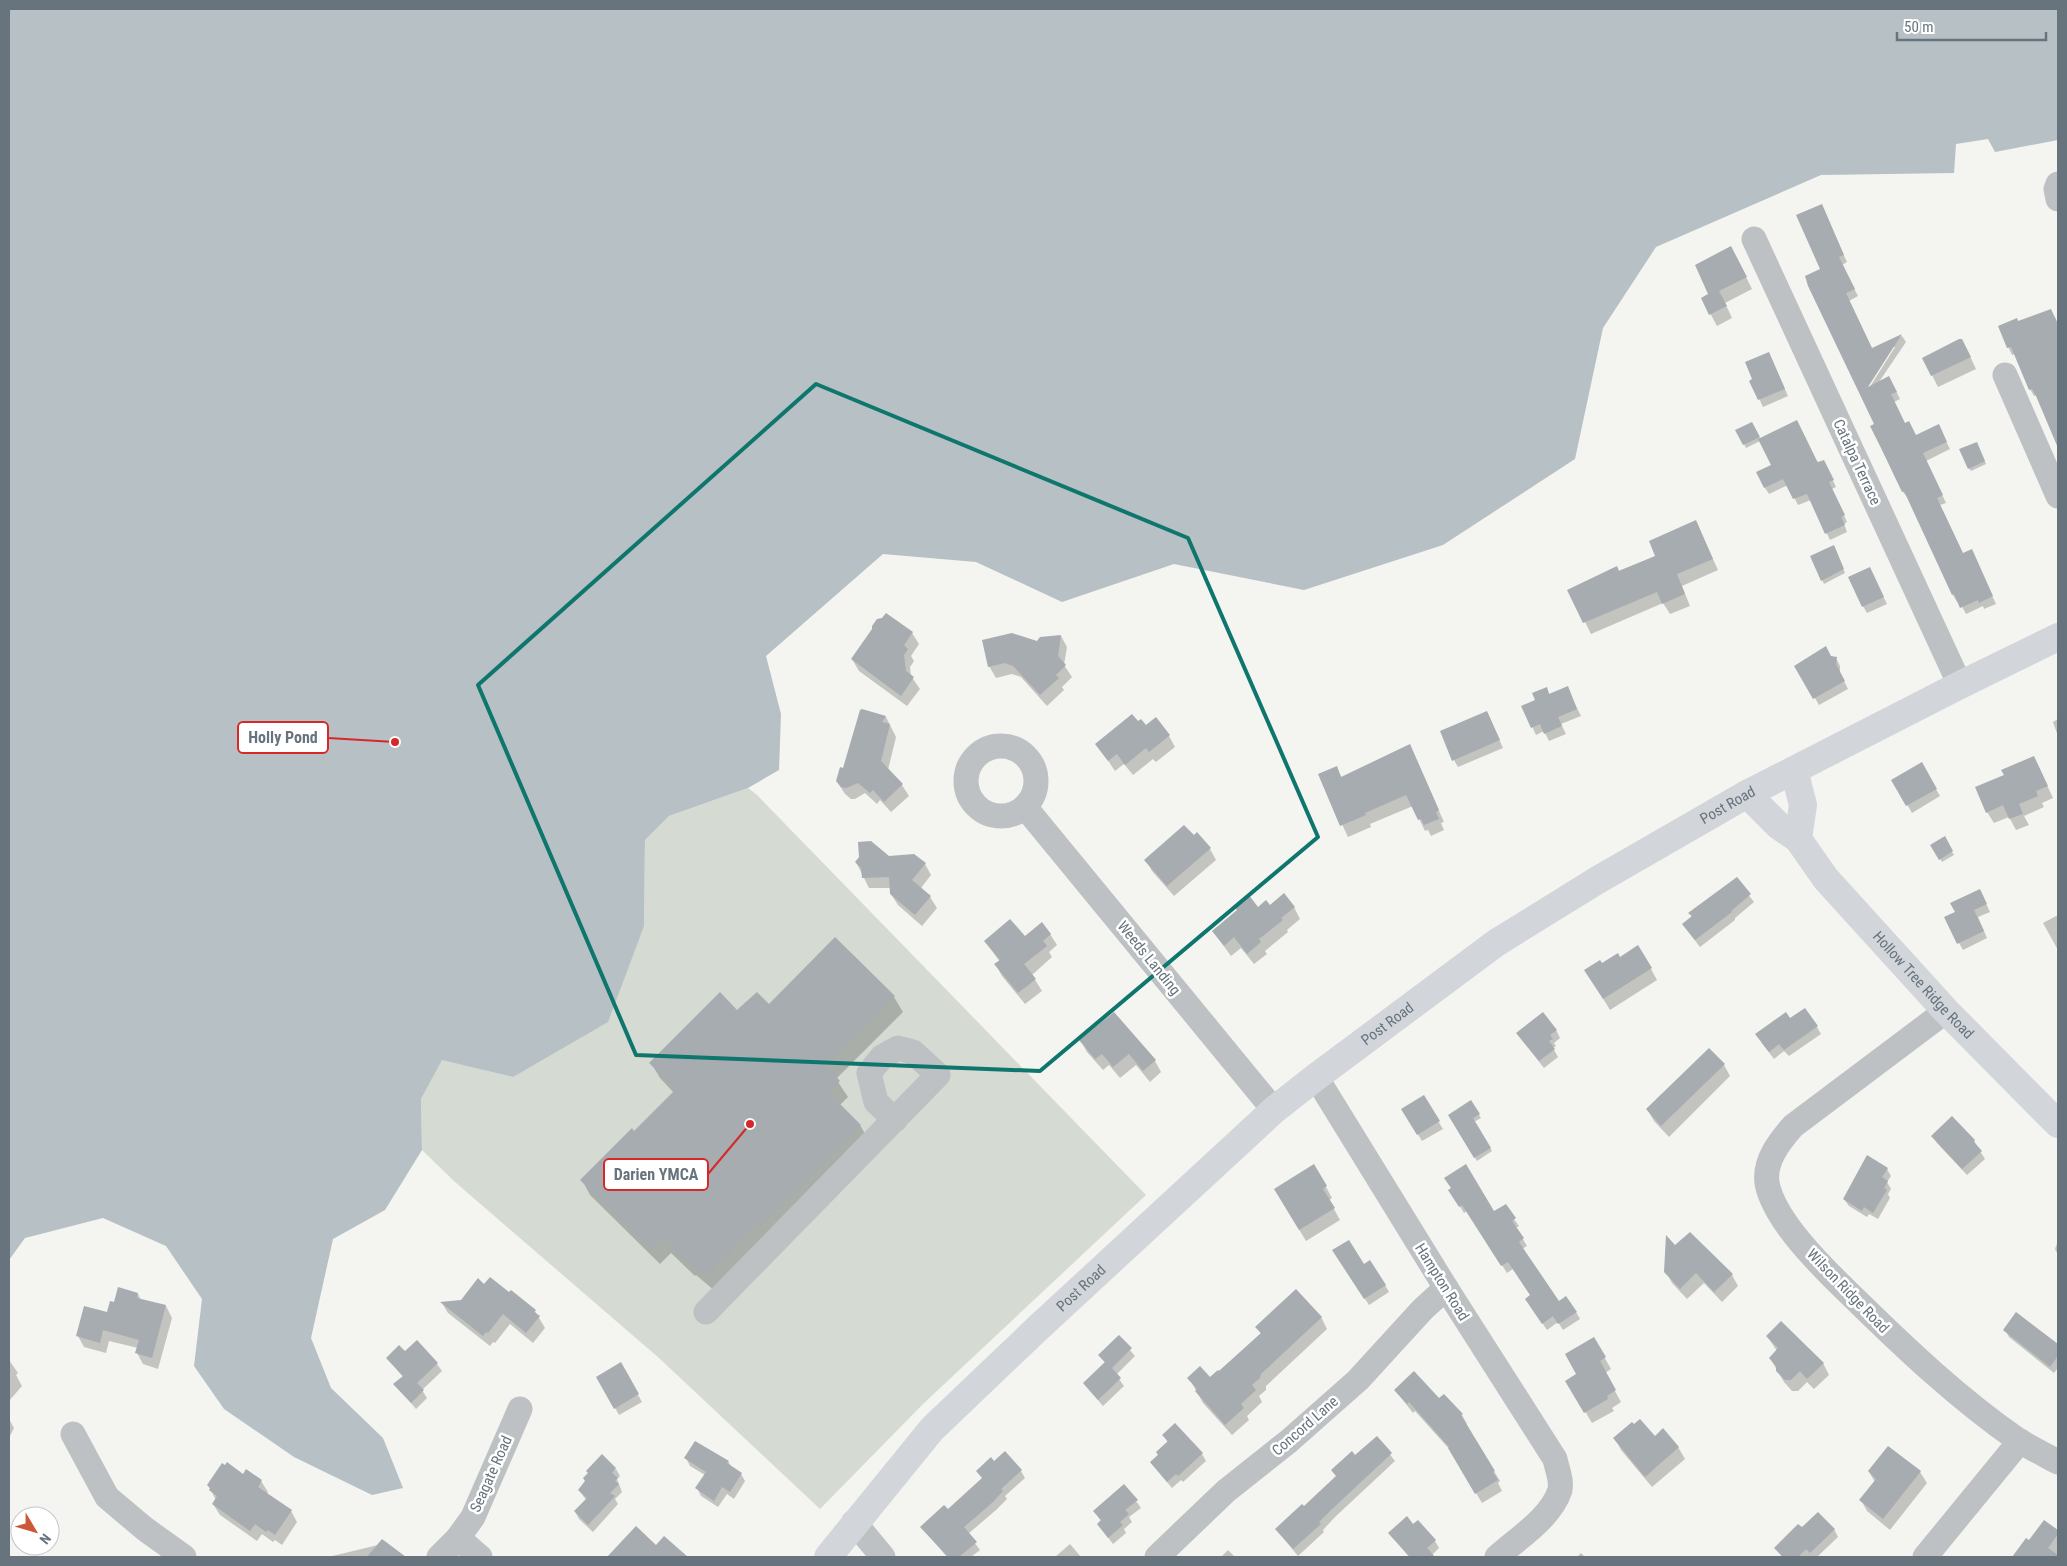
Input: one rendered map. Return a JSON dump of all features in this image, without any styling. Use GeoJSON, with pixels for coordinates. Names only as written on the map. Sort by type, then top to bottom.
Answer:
{"type":"FeatureCollection","features":[{"type":"Feature","properties":{"kind":"main road","name":"Post Road"},"geometry":{"type":"LineString","coordinates":[[828,1557],[854,1522],[932,1429],[1274,1110],[1316,1076],[1496,943],[1596,881],[1747,794],[2058,637]]}},
{"type":"Feature","properties":{"kind":"main road"},"geometry":{"type":"LineString","coordinates":[[1794,770],[1803,805],[1798,839]]}},
{"type":"Feature","properties":{"kind":"main road","name":"Hollow Tree Ridge Road"},"geometry":{"type":"LineString","coordinates":[[1747,794],[1779,826],[1798,839],[1826,878],[1946,1011],[2058,1124]]}},
{"type":"Feature","properties":{"kind":"street"},"geometry":{"type":"LineString","coordinates":[[2058,184],[2056,189],[2058,199]]}},
{"type":"Feature","properties":{"kind":"street","name":"Catalpa Terrace"},"geometry":{"type":"LineString","coordinates":[[1754,239],[1960,685]]}},
{"type":"Feature","properties":{"kind":"street"},"geometry":{"type":"LineString","coordinates":[[2005,375],[2058,496]]}},
{"type":"Feature","properties":{"kind":"street","name":"Weeds Landing"},"geometry":{"type":"LineString","coordinates":[[1025,807],[1274,1110]]}},
{"type":"Feature","properties":{"kind":"street","name":"Wilson Ridge Road"},"geometry":{"type":"LineString","coordinates":[[1946,1011],[1792,1126],[1778,1142],[1769,1162],[1767,1183],[1788,1226],[1820,1265],[1909,1352],[2020,1441],[2058,1462]]}},
{"type":"Feature","properties":{"kind":"street"},"geometry":{"type":"LineString","coordinates":[[706,1312],[895,1120],[938,1075],[914,1052],[898,1048],[882,1057],[869,1074],[876,1102],[895,1120]]}},
{"type":"Feature","properties":{"kind":"street","name":"Hampton Road"},"geometry":{"type":"LineString","coordinates":[[1316,1076],[1554,1459],[1560,1480],[1560,1489],[1542,1517],[1497,1557]]}},
{"type":"Feature","properties":{"kind":"street","name":"Concord Lane"},"geometry":{"type":"LineString","coordinates":[[1158,1557],[1226,1491],[1289,1442],[1358,1380],[1423,1309],[1446,1288]]}},
{"type":"Feature","properties":{"kind":"street","name":"Seagate Road"},"geometry":{"type":"LineString","coordinates":[[439,1557],[458,1538],[472,1517],[520,1409]]}},
{"type":"Feature","properties":{"kind":"street"},"geometry":{"type":"LineString","coordinates":[[73,1434],[107,1496],[145,1529],[184,1557]]}},
{"type":"Feature","properties":{"kind":"street"},"geometry":{"type":"LineString","coordinates":[[1925,1557],[2020,1441]]}},
{"type":"Feature","properties":{"kind":"street"},"geometry":{"type":"LineString","coordinates":[[854,1522],[883,1557]]}},
{"type":"Feature","properties":{"kind":"street"},"geometry":{"type":"LineString","coordinates":[[458,1538],[480,1557]]}},
{"type":"Feature","properties":{"kind":"highlighted area"},"geometry":{"type":"Polygon","coordinates":[[[816,384],[1188,538],[1318,837],[1040,1071],[636,1055],[478,685],[816,384]]]}},
{"type":"Feature","properties":{"kind":"shaded area"},"geometry":{"type":"Polygon","coordinates":[[[9,9],[2058,9],[2058,140],[1995,152],[1988,139],[1956,144],[1954,173],[1821,175],[1656,247],[1603,328],[1575,459],[1443,545],[1304,590],[1174,564],[1062,602],[976,562],[883,554],[766,656],[781,714],[779,770],[748,788],[669,816],[645,840],[644,926],[608,1022],[513,1077],[442,1060],[421,1099],[422,1150],[385,1210],[333,1239],[311,1338],[331,1388],[383,1438],[403,1488],[372,1495],[294,1457],[224,1409],[194,1366],[202,1299],[166,1246],[103,1218],[25,1238],[9,1260],[9,9]]]}},
{"type":"Feature","properties":{"kind":"shaded area"},"geometry":{"type":"Polygon","coordinates":[[[748,788],[757,795],[1146,1195],[923,1404],[820,1509],[659,1358],[455,1182],[422,1150],[421,1099],[442,1059],[513,1077],[644,926],[645,840],[669,816],[748,788]]]}},
{"type":"Feature","properties":{"kind":"building"},"geometry":{"type":"Polygon","coordinates":[[[1822,204],[1844,255],[1839,257],[1855,289],[1846,293],[1872,348],[1902,334],[1868,387],[1889,376],[1897,392],[1891,394],[1905,423],[1909,421],[1916,435],[1939,424],[1947,442],[1923,453],[1943,495],[1937,498],[1963,553],[1972,549],[1993,596],[1979,603],[1978,600],[1960,608],[1954,594],[1952,595],[1904,491],[1902,492],[1870,426],[1874,424],[1808,286],[1805,276],[1820,269],[1796,215],[1822,204]]]}},
{"type":"Feature","properties":{"kind":"building"},"geometry":{"type":"Polygon","coordinates":[[[1731,246],[1747,277],[1719,291],[1727,306],[1709,315],[1701,298],[1708,294],[1695,265],[1731,246]]]}},
{"type":"Feature","properties":{"kind":"building"},"geometry":{"type":"Polygon","coordinates":[[[2051,309],[2058,324],[2058,448],[2036,396],[2032,389],[2029,390],[2011,347],[2007,348],[1998,326],[2017,318],[2018,321],[2051,309]]]}},
{"type":"Feature","properties":{"kind":"building"},"geometry":{"type":"Polygon","coordinates":[[[1962,339],[1971,357],[1931,376],[1922,358],[1962,339]]]}},
{"type":"Feature","properties":{"kind":"building"},"geometry":{"type":"Polygon","coordinates":[[[1769,352],[1785,389],[1758,400],[1749,381],[1752,379],[1745,362],[1769,352]]]}},
{"type":"Feature","properties":{"kind":"building"},"geometry":{"type":"Polygon","coordinates":[[[1797,420],[1817,461],[1824,460],[1834,480],[1829,482],[1845,515],[1841,517],[1845,525],[1825,534],[1807,494],[1793,499],[1783,479],[1764,488],[1756,472],[1771,465],[1758,439],[1797,420]]]}},
{"type":"Feature","properties":{"kind":"building"},"geometry":{"type":"Polygon","coordinates":[[[1752,422],[1760,437],[1743,445],[1735,430],[1752,422]]]}},
{"type":"Feature","properties":{"kind":"building"},"geometry":{"type":"Polygon","coordinates":[[[1977,442],[1985,461],[1968,469],[1959,449],[1977,442]]]}},
{"type":"Feature","properties":{"kind":"building"},"geometry":{"type":"Polygon","coordinates":[[[1696,520],[1713,559],[1677,574],[1685,594],[1662,604],[1657,592],[1583,623],[1567,590],[1617,566],[1619,571],[1655,556],[1649,541],[1696,520]]]}},
{"type":"Feature","properties":{"kind":"building"},"geometry":{"type":"Polygon","coordinates":[[[1834,545],[1844,569],[1821,581],[1810,556],[1834,545]]]}},
{"type":"Feature","properties":{"kind":"building"},"geometry":{"type":"Polygon","coordinates":[[[1870,567],[1884,597],[1862,607],[1848,577],[1870,567]]]}},
{"type":"Feature","properties":{"kind":"building"},"geometry":{"type":"Polygon","coordinates":[[[886,613],[913,632],[904,645],[908,649],[904,655],[906,671],[914,677],[901,696],[851,659],[877,619],[882,618],[886,613]]]}},
{"type":"Feature","properties":{"kind":"building"},"geometry":{"type":"Polygon","coordinates":[[[1012,633],[1037,641],[1040,637],[1061,635],[1058,656],[1066,665],[1056,675],[1059,678],[1040,695],[1013,666],[1005,663],[988,667],[982,640],[1012,633]]]}},
{"type":"Feature","properties":{"kind":"building"},"geometry":{"type":"Polygon","coordinates":[[[1826,646],[1831,656],[1837,657],[1836,664],[1845,681],[1813,699],[1794,666],[1826,646]]]}},
{"type":"Feature","properties":{"kind":"building"},"geometry":{"type":"Polygon","coordinates":[[[1568,686],[1577,709],[1558,717],[1562,726],[1544,734],[1540,724],[1531,728],[1521,706],[1535,700],[1532,693],[1547,687],[1549,694],[1568,686]]]}},
{"type":"Feature","properties":{"kind":"building"},"geometry":{"type":"Polygon","coordinates":[[[860,710],[886,716],[882,722],[890,724],[881,761],[903,784],[884,802],[873,790],[870,793],[858,783],[846,788],[841,787],[836,781],[840,767],[843,768],[860,710]]]}},
{"type":"Feature","properties":{"kind":"building"},"geometry":{"type":"Polygon","coordinates":[[[1487,711],[1500,740],[1452,761],[1440,731],[1487,711]]]}},
{"type":"Feature","properties":{"kind":"building"},"geometry":{"type":"Polygon","coordinates":[[[1132,714],[1138,721],[1141,719],[1146,725],[1156,717],[1170,735],[1149,752],[1146,748],[1125,765],[1117,754],[1108,761],[1095,744],[1132,714]]]}},
{"type":"Feature","properties":{"kind":"building"},"geometry":{"type":"Polygon","coordinates":[[[1410,744],[1439,810],[1436,812],[1439,819],[1424,825],[1421,819],[1418,820],[1406,795],[1340,826],[1318,774],[1337,766],[1341,777],[1410,744]]]}},
{"type":"Feature","properties":{"kind":"building"},"geometry":{"type":"Polygon","coordinates":[[[2034,756],[2048,786],[2036,791],[2038,796],[2019,804],[2023,814],[2009,819],[2003,805],[1986,813],[1975,787],[2004,775],[2001,770],[2034,756]]]}},
{"type":"Feature","properties":{"kind":"building"},"geometry":{"type":"Polygon","coordinates":[[[1922,762],[1937,789],[1906,806],[1891,780],[1922,762]]]}},
{"type":"Feature","properties":{"kind":"building"},"geometry":{"type":"Polygon","coordinates":[[[1184,825],[1194,835],[1197,832],[1211,848],[1167,886],[1144,860],[1184,825]]]}},
{"type":"Feature","properties":{"kind":"building"},"geometry":{"type":"Polygon","coordinates":[[[1945,836],[1953,851],[1939,860],[1930,845],[1945,836]]]}},
{"type":"Feature","properties":{"kind":"building"},"geometry":{"type":"Polygon","coordinates":[[[871,841],[889,856],[914,854],[926,863],[912,880],[931,896],[915,915],[890,894],[889,877],[862,878],[861,868],[855,862],[859,857],[858,842],[871,841]]]}},
{"type":"Feature","properties":{"kind":"building"},"geometry":{"type":"Polygon","coordinates":[[[1737,877],[1751,894],[1732,912],[1695,940],[1682,924],[1692,916],[1688,913],[1737,877]]]}},
{"type":"Feature","properties":{"kind":"building"},"geometry":{"type":"Polygon","coordinates":[[[1980,889],[1987,904],[1974,910],[1984,931],[1957,944],[1944,917],[1955,912],[1950,903],[1980,889]]]}},
{"type":"Feature","properties":{"kind":"building"},"geometry":{"type":"Polygon","coordinates":[[[1284,893],[1295,907],[1281,918],[1283,920],[1259,939],[1261,942],[1247,954],[1234,937],[1224,946],[1212,931],[1237,910],[1233,906],[1248,894],[1258,907],[1266,900],[1270,905],[1284,893]]]}},
{"type":"Feature","properties":{"kind":"building"},"geometry":{"type":"Polygon","coordinates":[[[1010,919],[1025,936],[1042,922],[1051,934],[1043,941],[1047,946],[1024,964],[1036,979],[1018,993],[994,964],[1000,960],[984,941],[1010,919]]]}},
{"type":"Feature","properties":{"kind":"building"},"geometry":{"type":"Polygon","coordinates":[[[835,937],[895,996],[826,1065],[840,1081],[829,1093],[861,1125],[762,1225],[759,1222],[706,1276],[687,1260],[685,1262],[662,1239],[651,1250],[580,1180],[632,1128],[634,1131],[676,1089],[649,1063],[720,992],[737,1010],[757,992],[769,1004],[835,937]]]}},
{"type":"Feature","properties":{"kind":"building"},"geometry":{"type":"Polygon","coordinates":[[[1638,945],[1652,968],[1603,999],[1584,970],[1600,960],[1602,963],[1618,953],[1620,957],[1638,945]]]}},
{"type":"Feature","properties":{"kind":"building"},"geometry":{"type":"Polygon","coordinates":[[[1805,1008],[1818,1026],[1784,1050],[1779,1044],[1769,1052],[1755,1034],[1786,1012],[1790,1018],[1805,1008]]]}},
{"type":"Feature","properties":{"kind":"building"},"geometry":{"type":"Polygon","coordinates":[[[1114,1012],[1156,1060],[1143,1071],[1129,1054],[1113,1067],[1102,1054],[1095,1059],[1079,1040],[1114,1012]]]}},
{"type":"Feature","properties":{"kind":"building"},"geometry":{"type":"Polygon","coordinates":[[[1543,1012],[1557,1030],[1550,1035],[1553,1039],[1549,1041],[1555,1049],[1539,1061],[1516,1033],[1543,1012]]]}},
{"type":"Feature","properties":{"kind":"building"},"geometry":{"type":"Polygon","coordinates":[[[1709,1048],[1725,1064],[1661,1126],[1646,1109],[1709,1048]]]}},
{"type":"Feature","properties":{"kind":"building"},"geometry":{"type":"Polygon","coordinates":[[[1424,1095],[1440,1121],[1417,1135],[1401,1109],[1424,1095]]]}},
{"type":"Feature","properties":{"kind":"building"},"geometry":{"type":"Polygon","coordinates":[[[1471,1100],[1480,1114],[1473,1118],[1491,1148],[1474,1158],[1448,1115],[1471,1100]]]}},
{"type":"Feature","properties":{"kind":"building"},"geometry":{"type":"Polygon","coordinates":[[[1952,1116],[1975,1140],[1974,1142],[1982,1151],[1962,1169],[1931,1136],[1952,1116]]]}},
{"type":"Feature","properties":{"kind":"building"},"geometry":{"type":"Polygon","coordinates":[[[1867,1155],[1888,1168],[1882,1177],[1888,1181],[1884,1188],[1887,1190],[1873,1213],[1864,1207],[1862,1211],[1843,1199],[1867,1155]]]}},
{"type":"Feature","properties":{"kind":"building"},"geometry":{"type":"Polygon","coordinates":[[[1314,1164],[1327,1186],[1323,1189],[1335,1208],[1299,1230],[1274,1189],[1314,1164]]]}},
{"type":"Feature","properties":{"kind":"building"},"geometry":{"type":"Polygon","coordinates":[[[1466,1164],[1494,1211],[1506,1204],[1516,1218],[1512,1221],[1524,1238],[1519,1242],[1559,1301],[1566,1296],[1577,1312],[1558,1324],[1553,1316],[1542,1324],[1525,1299],[1530,1295],[1508,1262],[1501,1266],[1462,1205],[1459,1207],[1448,1190],[1451,1188],[1444,1178],[1466,1164]]]}},
{"type":"Feature","properties":{"kind":"building"},"geometry":{"type":"Polygon","coordinates":[[[1690,1232],[1733,1274],[1714,1292],[1696,1273],[1680,1289],[1664,1272],[1666,1235],[1675,1245],[1690,1232]]]}},
{"type":"Feature","properties":{"kind":"building"},"geometry":{"type":"Polygon","coordinates":[[[1349,1240],[1364,1264],[1370,1260],[1386,1285],[1364,1299],[1332,1250],[1349,1240]]]}},
{"type":"Feature","properties":{"kind":"building"},"geometry":{"type":"Polygon","coordinates":[[[490,1277],[509,1292],[511,1290],[536,1310],[534,1312],[540,1316],[526,1333],[503,1314],[488,1333],[486,1332],[483,1336],[440,1302],[461,1300],[478,1278],[484,1284],[490,1277]]]}},
{"type":"Feature","properties":{"kind":"building"},"geometry":{"type":"Polygon","coordinates":[[[118,1287],[138,1293],[137,1298],[166,1305],[152,1358],[135,1353],[139,1340],[103,1330],[100,1343],[76,1336],[84,1306],[107,1312],[110,1301],[114,1302],[118,1287]]]}},
{"type":"Feature","properties":{"kind":"building"},"geometry":{"type":"Polygon","coordinates":[[[1296,1289],[1322,1317],[1261,1374],[1260,1378],[1252,1385],[1256,1390],[1241,1404],[1244,1408],[1225,1425],[1195,1391],[1197,1389],[1187,1378],[1200,1366],[1210,1377],[1219,1371],[1261,1333],[1255,1327],[1296,1289]]]}},
{"type":"Feature","properties":{"kind":"building"},"geometry":{"type":"Polygon","coordinates":[[[2016,1312],[2058,1344],[2058,1356],[2050,1367],[2003,1330],[2016,1312]]]}},
{"type":"Feature","properties":{"kind":"building"},"geometry":{"type":"Polygon","coordinates":[[[1781,1321],[1824,1363],[1807,1379],[1800,1371],[1791,1380],[1785,1380],[1776,1371],[1776,1366],[1769,1358],[1778,1348],[1766,1336],[1781,1321]]]}},
{"type":"Feature","properties":{"kind":"building"},"geometry":{"type":"Polygon","coordinates":[[[1119,1335],[1132,1348],[1112,1368],[1121,1378],[1098,1400],[1083,1383],[1105,1362],[1098,1355],[1119,1335]]]}},
{"type":"Feature","properties":{"kind":"building"},"geometry":{"type":"Polygon","coordinates":[[[1594,1337],[1606,1357],[1600,1361],[1616,1390],[1607,1396],[1608,1399],[1584,1413],[1565,1381],[1576,1374],[1565,1354],[1594,1337]]]}},
{"type":"Feature","properties":{"kind":"building"},"geometry":{"type":"Polygon","coordinates":[[[417,1340],[438,1363],[417,1383],[424,1390],[411,1403],[393,1384],[403,1376],[386,1358],[399,1345],[405,1351],[417,1340]]]}},
{"type":"Feature","properties":{"kind":"building"},"geometry":{"type":"Polygon","coordinates":[[[621,1362],[639,1394],[614,1409],[596,1377],[621,1362]]]}},
{"type":"Feature","properties":{"kind":"building"},"geometry":{"type":"Polygon","coordinates":[[[1414,1371],[1439,1398],[1444,1394],[1463,1414],[1461,1415],[1495,1471],[1493,1472],[1498,1480],[1475,1494],[1449,1447],[1409,1402],[1407,1404],[1394,1390],[1414,1371]]]}},
{"type":"Feature","properties":{"kind":"building"},"geometry":{"type":"Polygon","coordinates":[[[1640,1419],[1655,1436],[1663,1428],[1679,1447],[1645,1477],[1613,1438],[1632,1422],[1634,1424],[1640,1419]]]}},
{"type":"Feature","properties":{"kind":"building"},"geometry":{"type":"Polygon","coordinates":[[[1175,1423],[1203,1453],[1178,1476],[1176,1474],[1167,1482],[1150,1462],[1158,1455],[1156,1452],[1168,1441],[1162,1435],[1175,1423]]]}},
{"type":"Feature","properties":{"kind":"building"},"geometry":{"type":"Polygon","coordinates":[[[1377,1436],[1392,1453],[1319,1522],[1321,1524],[1293,1549],[1275,1529],[1302,1504],[1304,1506],[1336,1476],[1331,1470],[1352,1451],[1355,1455],[1377,1436]]]}},
{"type":"Feature","properties":{"kind":"building"},"geometry":{"type":"Polygon","coordinates":[[[695,1441],[729,1461],[727,1463],[742,1473],[730,1492],[722,1487],[714,1501],[695,1488],[706,1472],[684,1458],[695,1441]]]}},
{"type":"Feature","properties":{"kind":"building"},"geometry":{"type":"Polygon","coordinates":[[[1888,1446],[1921,1471],[1883,1519],[1859,1500],[1876,1479],[1868,1471],[1888,1446]]]}},
{"type":"Feature","properties":{"kind":"building"},"geometry":{"type":"Polygon","coordinates":[[[1005,1451],[1022,1470],[1001,1489],[1003,1491],[993,1502],[964,1527],[977,1542],[959,1557],[948,1557],[920,1527],[944,1505],[948,1509],[982,1478],[976,1471],[991,1457],[994,1461],[1005,1451]]]}},
{"type":"Feature","properties":{"kind":"building"},"geometry":{"type":"Polygon","coordinates":[[[602,1454],[616,1468],[612,1473],[618,1478],[615,1481],[619,1484],[610,1493],[615,1496],[588,1525],[574,1511],[587,1498],[578,1490],[585,1481],[583,1478],[588,1473],[586,1471],[602,1454]]]}},
{"type":"Feature","properties":{"kind":"building"},"geometry":{"type":"Polygon","coordinates":[[[227,1462],[243,1474],[246,1469],[262,1480],[258,1487],[292,1510],[275,1535],[268,1530],[266,1532],[255,1524],[250,1531],[212,1504],[217,1496],[209,1490],[210,1488],[207,1485],[222,1463],[225,1465],[227,1462]]]}},
{"type":"Feature","properties":{"kind":"building"},"geometry":{"type":"Polygon","coordinates":[[[1124,1484],[1138,1500],[1125,1510],[1129,1514],[1120,1522],[1123,1525],[1108,1538],[1097,1524],[1101,1520],[1093,1511],[1124,1484]]]}},
{"type":"Feature","properties":{"kind":"building"},"geometry":{"type":"Polygon","coordinates":[[[1818,1512],[1835,1529],[1810,1553],[1806,1549],[1798,1557],[1783,1557],[1774,1548],[1798,1524],[1802,1527],[1818,1512]]]}},
{"type":"Feature","properties":{"kind":"building"},"geometry":{"type":"Polygon","coordinates":[[[1407,1516],[1413,1524],[1418,1520],[1436,1540],[1427,1548],[1435,1557],[1410,1557],[1388,1533],[1407,1516]]]}},
{"type":"Feature","properties":{"kind":"building"},"geometry":{"type":"Polygon","coordinates":[[[2044,1520],[2058,1530],[2058,1534],[2048,1548],[2058,1557],[2012,1557],[2026,1538],[2029,1540],[2044,1520]]]}},
{"type":"Feature","properties":{"kind":"building"},"geometry":{"type":"Polygon","coordinates":[[[636,1526],[656,1545],[664,1536],[688,1557],[607,1557],[636,1526]]]}},
{"type":"Feature","properties":{"kind":"building"},"geometry":{"type":"Polygon","coordinates":[[[382,1539],[406,1557],[367,1557],[382,1539]]]}},
{"type":"Feature","properties":{"kind":"place","name":"Holly Pond"},"geometry":{"type":"Point","coordinates":[395,742]}},
{"type":"Feature","properties":{"kind":"place","name":"Darien YMCA"},"geometry":{"type":"Point","coordinates":[750,1124]}}]}
